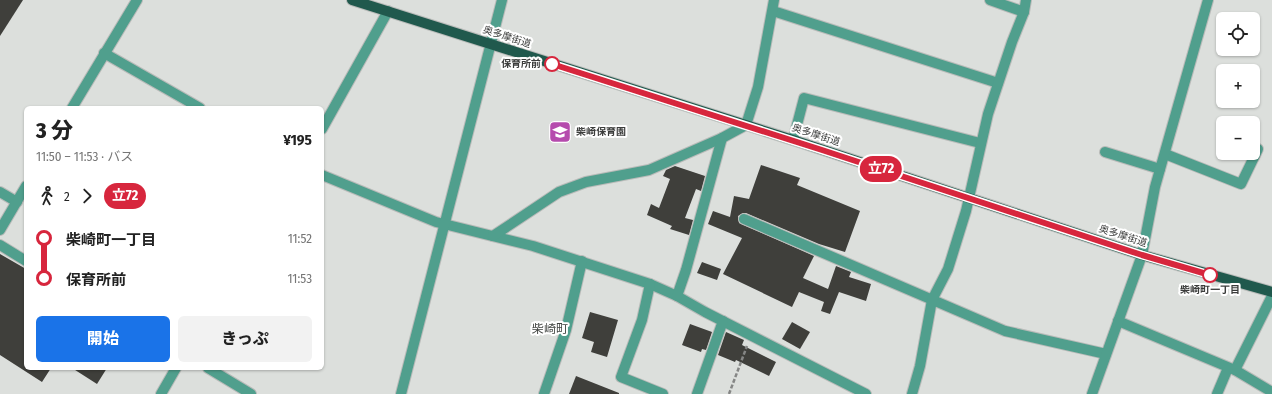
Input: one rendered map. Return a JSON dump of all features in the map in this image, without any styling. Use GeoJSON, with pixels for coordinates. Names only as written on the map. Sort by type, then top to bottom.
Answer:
{"type":"FeatureCollection","features":[{"type":"Feature","properties":{"kind":"main road","name":"奥多摩街道"},"geometry":{"type":"LineString","coordinates":[[352,0],[793,140],[1142,255],[1272,292]]}},
{"type":"Feature","properties":{"kind":"street"},"geometry":{"type":"LineString","coordinates":[[73,106],[137,0]]}},
{"type":"Feature","properties":{"kind":"street"},"geometry":{"type":"LineString","coordinates":[[401,394],[502,0]]}},
{"type":"Feature","properties":{"kind":"street"},"geometry":{"type":"LineString","coordinates":[[493,236],[559,192],[586,182],[649,170],[746,126],[758,87],[774,0]]}},
{"type":"Feature","properties":{"kind":"street"},"geometry":{"type":"LineString","coordinates":[[990,0],[1024,12]]}},
{"type":"Feature","properties":{"kind":"street"},"geometry":{"type":"LineString","coordinates":[[912,394],[920,366],[932,300],[948,269],[968,197],[980,143],[998,83],[1024,12],[1026,0]]}},
{"type":"Feature","properties":{"kind":"street"},"geometry":{"type":"LineString","coordinates":[[1092,394],[1142,255],[1160,168],[1208,0]]}},
{"type":"Feature","properties":{"kind":"street"},"geometry":{"type":"LineString","coordinates":[[773,11],[998,83]]}},
{"type":"Feature","properties":{"kind":"street"},"geometry":{"type":"LineString","coordinates":[[324,125],[388,12]]}},
{"type":"Feature","properties":{"kind":"street"},"geometry":{"type":"LineString","coordinates":[[104,53],[197,106]]}},
{"type":"Feature","properties":{"kind":"street"},"geometry":{"type":"LineString","coordinates":[[793,140],[804,98],[980,143]]}},
{"type":"Feature","properties":{"kind":"street"},"geometry":{"type":"LineString","coordinates":[[678,296],[722,138]]}},
{"type":"Feature","properties":{"kind":"street"},"geometry":{"type":"LineString","coordinates":[[1105,152],[1160,168]]}},
{"type":"Feature","properties":{"kind":"street"},"geometry":{"type":"LineString","coordinates":[[1165,154],[1241,184],[1253,160]]}},
{"type":"Feature","properties":{"kind":"street"},"geometry":{"type":"LineString","coordinates":[[324,176],[445,224],[582,260],[650,284],[678,296],[724,322],[866,394]]}},
{"type":"Feature","properties":{"kind":"street"},"geometry":{"type":"LineString","coordinates":[[0,230],[24,190]]}},
{"type":"Feature","properties":{"kind":"street"},"geometry":{"type":"LineString","coordinates":[[0,192],[17,202]]}},
{"type":"Feature","properties":{"kind":"street"},"geometry":{"type":"LineString","coordinates":[[744,219],[1006,331],[1106,354]]}},
{"type":"Feature","properties":{"kind":"street"},"geometry":{"type":"LineString","coordinates":[[0,246],[24,260]]}},
{"type":"Feature","properties":{"kind":"street"},"geometry":{"type":"LineString","coordinates":[[544,394],[566,330],[582,260]]}},
{"type":"Feature","properties":{"kind":"street"},"geometry":{"type":"LineString","coordinates":[[650,284],[642,320],[621,377],[663,394]]}},
{"type":"Feature","properties":{"kind":"street"},"geometry":{"type":"LineString","coordinates":[[1217,394],[1272,296]]}},
{"type":"Feature","properties":{"kind":"street"},"geometry":{"type":"LineString","coordinates":[[1118,321],[1232,369],[1272,392]]}},
{"type":"Feature","properties":{"kind":"street"},"geometry":{"type":"LineString","coordinates":[[697,394],[724,322]]}},
{"type":"Feature","properties":{"kind":"street"},"geometry":{"type":"LineString","coordinates":[[160,394],[175,370]]}},
{"type":"Feature","properties":{"kind":"street"},"geometry":{"type":"LineString","coordinates":[[211,370],[252,394]]}},
{"type":"Feature","properties":{"kind":"path"},"geometry":{"type":"LineString","coordinates":[[729,394],[751,336]]}},
{"type":"Feature","properties":{"kind":"building"},"geometry":{"type":"Polygon","coordinates":[[[0,0],[23,0],[0,36],[0,0]]]}},
{"type":"Feature","properties":{"kind":"building"},"geometry":{"type":"Polygon","coordinates":[[[761,165],[800,178],[797,185],[860,211],[845,252],[819,244],[746,213],[738,216],[739,223],[814,256],[803,278],[828,289],[836,266],[851,272],[849,277],[871,284],[866,301],[839,292],[830,314],[821,311],[824,302],[799,292],[792,307],[723,274],[742,238],[708,224],[713,211],[730,217],[734,196],[749,199],[761,165]]]}},
{"type":"Feature","properties":{"kind":"building"},"geometry":{"type":"Polygon","coordinates":[[[675,166],[705,176],[701,191],[696,189],[685,218],[693,220],[689,235],[670,229],[672,226],[647,215],[651,204],[659,208],[670,179],[663,176],[666,170],[675,166]]]}},
{"type":"Feature","properties":{"kind":"building"},"geometry":{"type":"Polygon","coordinates":[[[0,254],[24,268],[24,370],[50,370],[42,382],[0,355],[0,254]]]}},
{"type":"Feature","properties":{"kind":"building"},"geometry":{"type":"Polygon","coordinates":[[[702,262],[721,269],[717,280],[697,273],[702,262]]]}},
{"type":"Feature","properties":{"kind":"building"},"geometry":{"type":"Polygon","coordinates":[[[590,312],[618,320],[607,357],[591,352],[594,342],[582,338],[590,312]]]}},
{"type":"Feature","properties":{"kind":"building"},"geometry":{"type":"Polygon","coordinates":[[[792,322],[810,332],[800,349],[782,339],[792,322]]]}},
{"type":"Feature","properties":{"kind":"building"},"geometry":{"type":"Polygon","coordinates":[[[690,324],[712,332],[706,350],[702,349],[701,352],[682,345],[690,324]]]}},
{"type":"Feature","properties":{"kind":"building"},"geometry":{"type":"Polygon","coordinates":[[[726,332],[744,340],[742,345],[776,362],[769,376],[736,360],[735,362],[718,355],[726,332]]]}},
{"type":"Feature","properties":{"kind":"building"},"geometry":{"type":"Polygon","coordinates":[[[75,370],[106,370],[97,384],[75,370]]]}},
{"type":"Feature","properties":{"kind":"building"},"geometry":{"type":"Polygon","coordinates":[[[576,376],[619,393],[619,394],[569,394],[576,376]]]}},
{"type":"Feature","properties":{"kind":"bus line","name":"立72"},"geometry":{"type":"LineString","coordinates":[[552,64],[968,197],[1142,255],[1210,275]]}},
{"type":"Feature","properties":{"kind":"place","name":"保育所前"},"geometry":{"type":"Point","coordinates":[552,64]}},
{"type":"Feature","properties":{"kind":"place","name":"柴崎保育園"},"geometry":{"type":"Point","coordinates":[560,132]}},
{"type":"Feature","properties":{"kind":"place","name":"柴崎町一丁目"},"geometry":{"type":"Point","coordinates":[1210,275]}},
{"type":"Feature","properties":{"kind":"district","name":"柴崎町"},"geometry":{"type":"Point","coordinates":[550,329]}}]}
